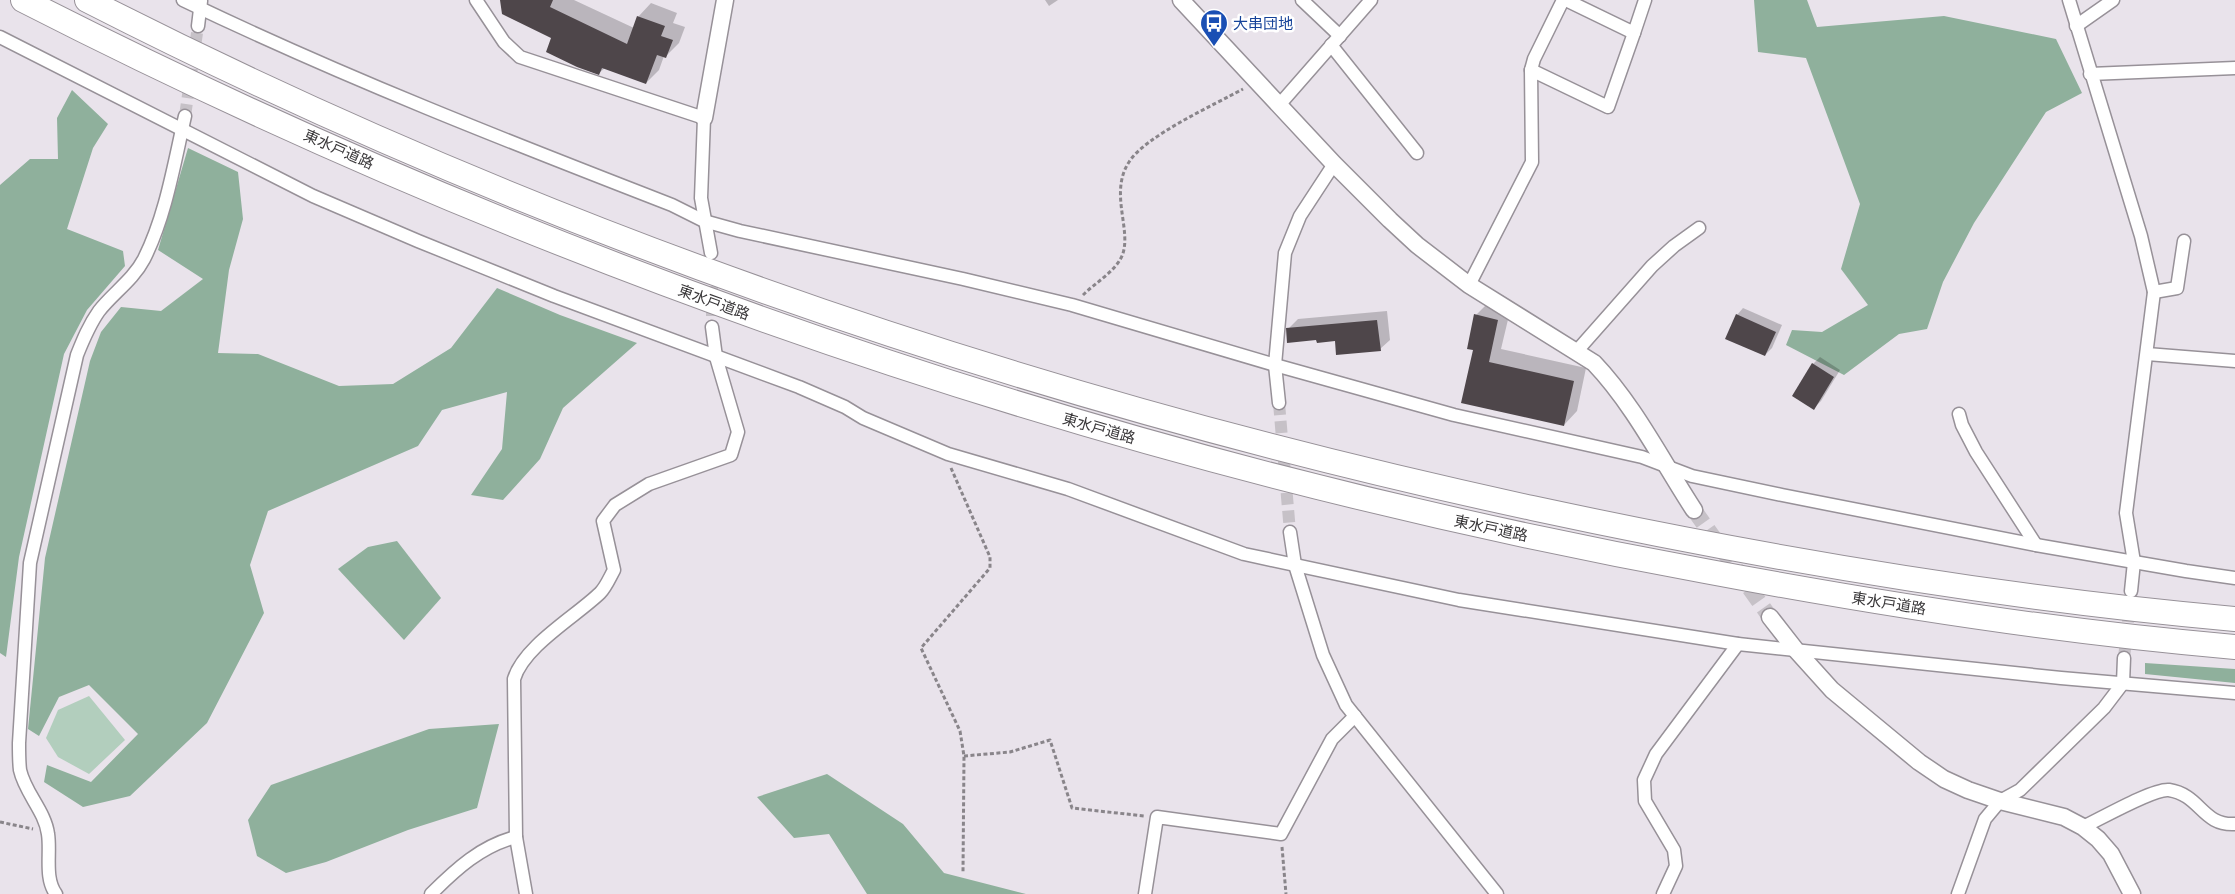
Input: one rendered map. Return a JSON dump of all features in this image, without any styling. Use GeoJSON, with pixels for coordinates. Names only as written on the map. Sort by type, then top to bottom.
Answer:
{"type":"FeatureCollection","features":[{"type":"Feature","properties":{"kind":"highway","name":"東水戸道路"},"geometry":{"type":"LineString","coordinates":[[23,0],[83,31],[332,147],[494,217],[678,289],[822,341],[1097,428],[1338,493],[1455,521],[1618,555],[1795,588],[1997,620],[2235,647]]}},
{"type":"Feature","properties":{"kind":"highway","name":"東水戸道路"},"geometry":{"type":"LineString","coordinates":[[86,0],[244,76],[506,191],[687,262],[829,313],[1104,401],[1296,453],[1454,491],[1623,528],[1799,561],[2006,593],[2235,619]]}},
{"type":"Feature","properties":{"kind":"street"},"geometry":{"type":"LineString","coordinates":[[184,0],[201,4],[264,38],[449,118],[662,202],[704,221],[740,231],[963,279],[1072,305],[1276,366],[1454,415],[1642,456],[1692,476],[1773,494],[2036,545],[2235,578]]}},
{"type":"Feature","properties":{"kind":"street"},"geometry":{"type":"LineString","coordinates":[[476,0],[504,42],[520,57],[704,118]]}},
{"type":"Feature","properties":{"kind":"street"},"geometry":{"type":"LineString","coordinates":[[711,253],[701,198],[704,118],[725,0]]}},
{"type":"Feature","properties":{"kind":"street"},"geometry":{"type":"LineString","coordinates":[[1181,0],[1334,164],[1397,226],[1469,285],[1594,363],[1607,377],[1694,510]]}},
{"type":"Feature","properties":{"kind":"street"},"geometry":{"type":"LineString","coordinates":[[1302,0],[1340,36]]}},
{"type":"Feature","properties":{"kind":"street"},"geometry":{"type":"LineString","coordinates":[[1280,104],[1371,0]]}},
{"type":"Feature","properties":{"kind":"street"},"geometry":{"type":"LineString","coordinates":[[1469,285],[1532,162],[1531,70],[1534,59],[1565,0],[1634,33]]}},
{"type":"Feature","properties":{"kind":"street"},"geometry":{"type":"LineString","coordinates":[[1531,70],[1608,107],[1646,0]]}},
{"type":"Feature","properties":{"kind":"street"},"geometry":{"type":"LineString","coordinates":[[2069,0],[2090,74],[2141,236],[2154,292],[2126,513],[2134,562],[2131,591]]}},
{"type":"Feature","properties":{"kind":"street"},"geometry":{"type":"LineString","coordinates":[[2076,26],[2113,0]]}},
{"type":"Feature","properties":{"kind":"street"},"geometry":{"type":"LineString","coordinates":[[198,26],[201,4]]}},
{"type":"Feature","properties":{"kind":"street"},"geometry":{"type":"LineString","coordinates":[[0,37],[184,122],[313,196],[409,238],[554,296],[799,387],[845,407],[863,418],[948,454],[1068,489],[1244,554],[1459,600],[1738,644],[2235,693]]}},
{"type":"Feature","properties":{"kind":"street"},"geometry":{"type":"LineString","coordinates":[[1331,46],[1417,153]]}},
{"type":"Feature","properties":{"kind":"street"},"geometry":{"type":"LineString","coordinates":[[2090,74],[2235,68]]}},
{"type":"Feature","properties":{"kind":"street"},"geometry":{"type":"LineString","coordinates":[[56,894],[50,875],[48,833],[41,813],[20,771],[19,743],[30,563],[77,356],[88,328],[143,260],[153,236],[175,164],[184,122]]}},
{"type":"Feature","properties":{"kind":"street"},"geometry":{"type":"LineString","coordinates":[[1279,403],[1276,366],[1285,253],[1300,216],[1334,164]]}},
{"type":"Feature","properties":{"kind":"street"},"geometry":{"type":"LineString","coordinates":[[1576,352],[1652,266],[1674,246],[1699,228]]}},
{"type":"Feature","properties":{"kind":"street"},"geometry":{"type":"LineString","coordinates":[[2154,292],[2177,288],[2184,241]]}},
{"type":"Feature","properties":{"kind":"street"},"geometry":{"type":"LineString","coordinates":[[526,894],[516,837],[514,679],[518,666],[530,652],[602,591],[614,570],[603,521],[615,505],[649,484],[730,455],[738,432],[716,357],[712,327]]}},
{"type":"Feature","properties":{"kind":"street"},"geometry":{"type":"LineString","coordinates":[[2146,354],[2235,361]]}},
{"type":"Feature","properties":{"kind":"street"},"geometry":{"type":"LineString","coordinates":[[1959,414],[1962,425],[1976,452],[2036,545]]}},
{"type":"Feature","properties":{"kind":"street"},"geometry":{"type":"LineString","coordinates":[[1290,532],[1295,565],[1323,655],[1346,705],[1497,894]]}},
{"type":"Feature","properties":{"kind":"street"},"geometry":{"type":"LineString","coordinates":[[1770,617],[1795,649],[1832,690],[1919,762],[1944,779],[1968,790],[2000,801],[2064,817],[2083,827],[2098,838],[2111,854],[2132,894]]}},
{"type":"Feature","properties":{"kind":"street"},"geometry":{"type":"LineString","coordinates":[[1664,894],[1676,866],[1674,850],[1645,801],[1644,780],[1656,754],[1738,644]]}},
{"type":"Feature","properties":{"kind":"street"},"geometry":{"type":"LineString","coordinates":[[1958,894],[1985,819],[2000,801],[2020,790],[2104,708],[2123,683],[2124,658]]}},
{"type":"Feature","properties":{"kind":"street"},"geometry":{"type":"LineString","coordinates":[[1145,894],[1157,817],[1280,834],[1332,739],[1355,716]]}},
{"type":"Feature","properties":{"kind":"street"},"geometry":{"type":"LineString","coordinates":[[2083,827],[2152,793],[2167,790],[2190,797],[2212,820],[2225,825],[2235,824]]}},
{"type":"Feature","properties":{"kind":"street"},"geometry":{"type":"LineString","coordinates":[[431,894],[456,868],[478,853],[516,837]]}},
{"type":"Feature","properties":{"kind":"path"},"geometry":{"type":"LineString","coordinates":[[1072,305],[1116,266],[1122,256],[1124,244],[1119,183],[1130,160],[1144,145],[1258,81]]}},
{"type":"Feature","properties":{"kind":"path"},"geometry":{"type":"LineString","coordinates":[[948,454],[953,476],[985,542],[990,557],[990,568],[921,648],[960,731],[964,756],[963,872]]}},
{"type":"Feature","properties":{"kind":"path"},"geometry":{"type":"LineString","coordinates":[[964,756],[1010,752],[1050,740],[1072,808],[1157,817]]}},
{"type":"Feature","properties":{"kind":"path"},"geometry":{"type":"LineString","coordinates":[[0,822],[48,833]]}},
{"type":"Feature","properties":{"kind":"path"},"geometry":{"type":"LineString","coordinates":[[1280,834],[1286,894]]}},
{"type":"Feature","properties":{"kind":"green space"},"geometry":{"type":"Polygon","coordinates":[[[1754,0],[1807,0],[1817,27],[1944,16],[2056,39],[2082,93],[2046,112],[1974,223],[1943,282],[1927,329],[1899,334],[1844,375],[1786,345],[1792,330],[1822,332],[1868,305],[1841,269],[1860,204],[1806,58],[1758,52],[1754,0]]]}},
{"type":"Feature","properties":{"kind":"green space"},"geometry":{"type":"Polygon","coordinates":[[[72,90],[108,124],[93,148],[67,229],[123,251],[125,266],[87,310],[64,354],[19,557],[6,657],[0,653],[0,185],[30,159],[58,159],[57,118],[72,90]]]}},
{"type":"Feature","properties":{"kind":"green space"},"geometry":{"type":"Polygon","coordinates":[[[188,148],[238,172],[243,219],[229,270],[218,353],[258,354],[339,386],[393,384],[451,348],[497,288],[560,315],[637,343],[563,408],[540,459],[503,500],[471,495],[502,449],[507,392],[442,410],[418,446],[268,511],[250,565],[264,613],[207,723],[130,796],[83,807],[44,782],[47,765],[91,782],[138,734],[89,685],[59,697],[39,736],[28,729],[45,558],[90,361],[101,332],[121,307],[161,311],[203,279],[158,250],[188,148]]]}},
{"type":"Feature","properties":{"kind":"green space"},"geometry":{"type":"Polygon","coordinates":[[[397,541],[441,598],[404,640],[338,569],[368,547],[397,541]]]}},
{"type":"Feature","properties":{"kind":"green space"},"geometry":{"type":"Polygon","coordinates":[[[2145,663],[2235,669],[2235,683],[2145,674],[2145,663]]]}},
{"type":"Feature","properties":{"kind":"green space"},"geometry":{"type":"Polygon","coordinates":[[[89,696],[125,740],[89,774],[58,757],[46,738],[58,710],[89,696]]]}},
{"type":"Feature","properties":{"kind":"green space"},"geometry":{"type":"Polygon","coordinates":[[[499,724],[477,808],[408,830],[326,862],[286,873],[257,856],[248,820],[271,785],[429,729],[499,724]]]}},
{"type":"Feature","properties":{"kind":"green space"},"geometry":{"type":"Polygon","coordinates":[[[827,774],[903,824],[944,873],[1026,894],[867,894],[829,834],[794,838],[757,797],[827,774]]]}},
{"type":"Feature","properties":{"kind":"building"},"geometry":{"type":"Polygon","coordinates":[[[500,0],[553,0],[550,7],[627,44],[637,16],[665,26],[661,36],[673,40],[666,58],[657,55],[646,84],[602,68],[599,75],[546,52],[551,38],[502,14],[500,0]]]}},
{"type":"Feature","properties":{"kind":"building"},"geometry":{"type":"Polygon","coordinates":[[[1474,314],[1498,320],[1489,362],[1574,381],[1564,426],[1461,403],[1473,350],[1467,349],[1474,314]]]}},
{"type":"Feature","properties":{"kind":"building"},"geometry":{"type":"Polygon","coordinates":[[[1736,314],[1776,332],[1765,356],[1725,339],[1736,314]]]}},
{"type":"Feature","properties":{"kind":"building"},"geometry":{"type":"Polygon","coordinates":[[[1377,320],[1381,351],[1336,355],[1335,341],[1317,343],[1316,340],[1287,343],[1286,328],[1377,320]]]}},
{"type":"Feature","properties":{"kind":"building"},"geometry":{"type":"Polygon","coordinates":[[[1812,363],[1834,377],[1814,410],[1792,396],[1812,363]]]}},
{"type":"Feature","properties":{"kind":"tunnel"},"geometry":{"type":"LineString","coordinates":[[185,116],[198,26]]}},
{"type":"Feature","properties":{"kind":"tunnel"},"geometry":{"type":"LineString","coordinates":[[712,268],[712,327]]}},
{"type":"Feature","properties":{"kind":"tunnel"},"geometry":{"type":"LineString","coordinates":[[1279,403],[1290,532]]}},
{"type":"Feature","properties":{"kind":"tunnel"},"geometry":{"type":"LineString","coordinates":[[1694,510],[1770,617]]}},
{"type":"Feature","properties":{"kind":"tunnel"},"geometry":{"type":"LineString","coordinates":[[2124,658],[2130,603]]}},
{"type":"Feature","properties":{"kind":"place","name":"大串団地"},"geometry":{"type":"Point","coordinates":[1214,47]}}]}
